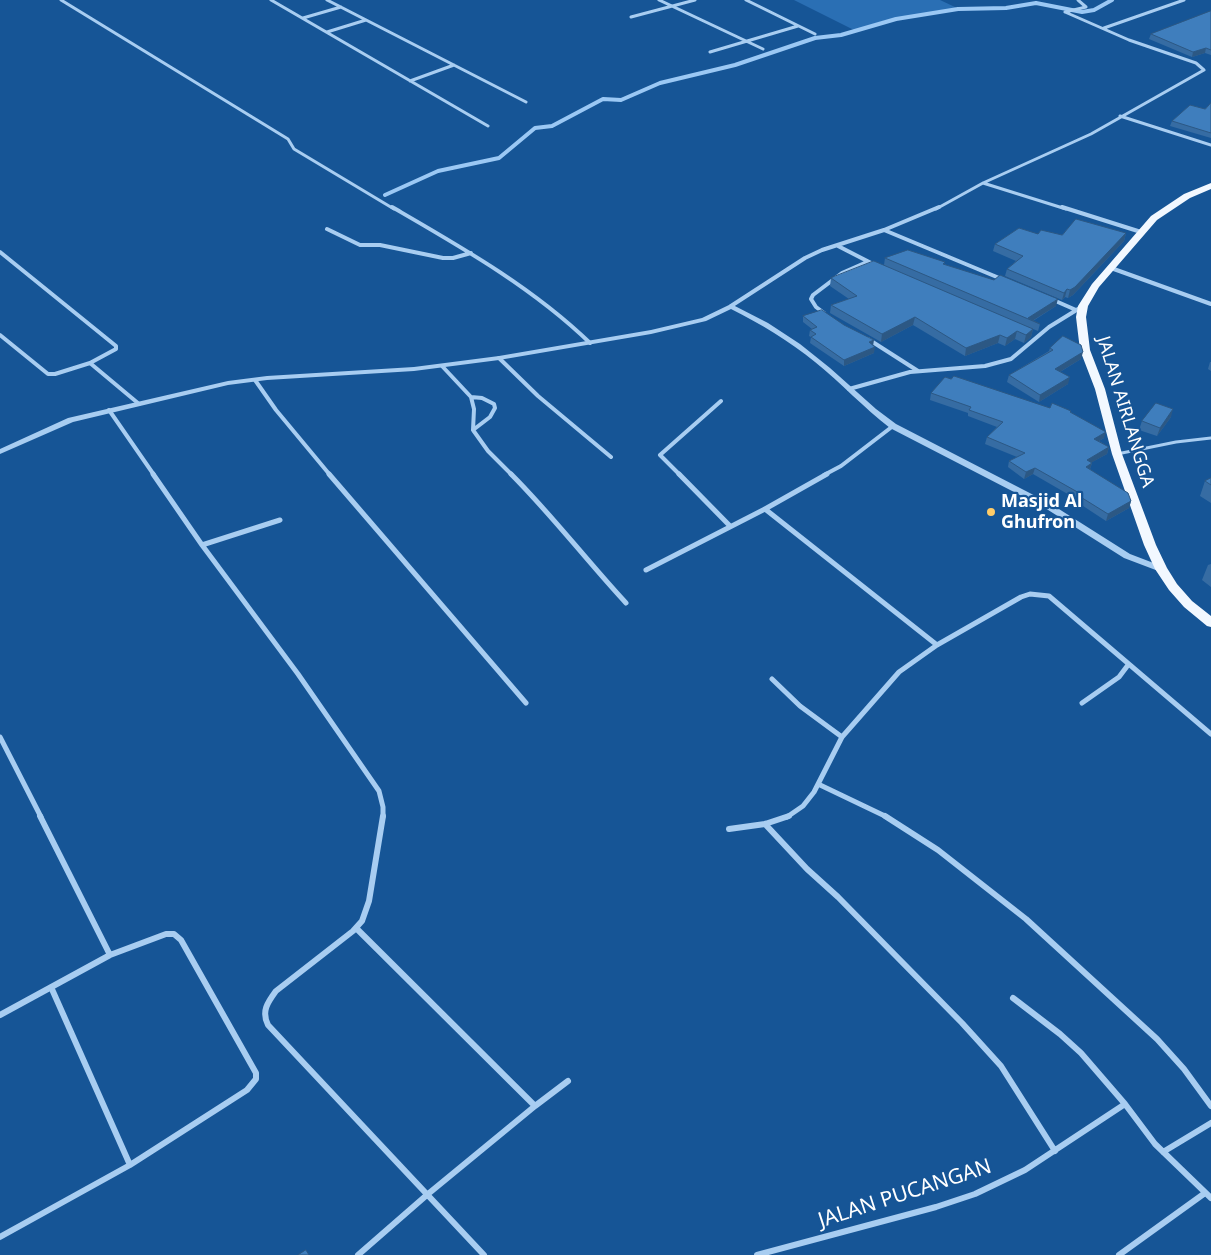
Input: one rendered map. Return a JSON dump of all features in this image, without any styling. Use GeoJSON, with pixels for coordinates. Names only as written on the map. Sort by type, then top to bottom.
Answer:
{"type":"FeatureCollection","features":[{"type":"Feature","properties":{"kind":"main road"},"geometry":{"type":"LineString","coordinates":[[1080,308],[1095,286],[1154,218],[1187,196],[1211,186]]}},
{"type":"Feature","properties":{"kind":"main road","name":"JALAN AIRLANGGA"},"geometry":{"type":"LineString","coordinates":[[1080,308],[1086,350],[1100,389],[1117,454],[1161,569],[1188,604],[1211,623]]}},
{"type":"Feature","properties":{"kind":"street"},"geometry":{"type":"LineString","coordinates":[[61,0],[288,139],[294,149],[332,173],[471,253],[561,315],[590,343]]}},
{"type":"Feature","properties":{"kind":"street"},"geometry":{"type":"LineString","coordinates":[[271,0],[488,126]]}},
{"type":"Feature","properties":{"kind":"street"},"geometry":{"type":"LineString","coordinates":[[327,0],[526,102]]}},
{"type":"Feature","properties":{"kind":"street"},"geometry":{"type":"LineString","coordinates":[[659,0],[763,49]]}},
{"type":"Feature","properties":{"kind":"street"},"geometry":{"type":"LineString","coordinates":[[631,17],[695,0]]}},
{"type":"Feature","properties":{"kind":"street"},"geometry":{"type":"LineString","coordinates":[[746,0],[816,34]]}},
{"type":"Feature","properties":{"kind":"street"},"geometry":{"type":"LineString","coordinates":[[0,452],[71,420],[228,383],[442,366],[590,343],[704,320],[731,306],[805,258],[822,250],[884,230],[942,206],[983,183],[1070,144],[1204,70],[1200,65],[1129,40],[1064,12],[1086,7],[1078,0]]}},
{"type":"Feature","properties":{"kind":"street"},"geometry":{"type":"LineString","coordinates":[[1103,28],[1184,0]]}},
{"type":"Feature","properties":{"kind":"street"},"geometry":{"type":"LineString","coordinates":[[303,18],[341,7]]}},
{"type":"Feature","properties":{"kind":"street"},"geometry":{"type":"LineString","coordinates":[[326,32],[366,20]]}},
{"type":"Feature","properties":{"kind":"street"},"geometry":{"type":"LineString","coordinates":[[710,52],[798,26]]}},
{"type":"Feature","properties":{"kind":"street"},"geometry":{"type":"LineString","coordinates":[[410,81],[454,65]]}},
{"type":"Feature","properties":{"kind":"street"},"geometry":{"type":"LineString","coordinates":[[1120,116],[1211,145]]}},
{"type":"Feature","properties":{"kind":"street"},"geometry":{"type":"LineString","coordinates":[[983,183],[1141,232]]}},
{"type":"Feature","properties":{"kind":"street"},"geometry":{"type":"LineString","coordinates":[[327,229],[360,245],[380,245],[443,258],[454,258],[471,253]]}},
{"type":"Feature","properties":{"kind":"street"},"geometry":{"type":"LineString","coordinates":[[884,230],[1012,283]]}},
{"type":"Feature","properties":{"kind":"street"},"geometry":{"type":"LineString","coordinates":[[838,246],[876,266]]}},
{"type":"Feature","properties":{"kind":"street"},"geometry":{"type":"LineString","coordinates":[[0,252],[116,346],[116,349],[90,363],[56,374],[48,374],[0,335]]}},
{"type":"Feature","properties":{"kind":"street"},"geometry":{"type":"LineString","coordinates":[[830,316],[812,303],[813,295],[842,273],[867,262]]}},
{"type":"Feature","properties":{"kind":"street"},"geometry":{"type":"LineString","coordinates":[[1111,268],[1211,304]]}},
{"type":"Feature","properties":{"kind":"street"},"geometry":{"type":"LineString","coordinates":[[1048,298],[1080,308]]}},
{"type":"Feature","properties":{"kind":"street"},"geometry":{"type":"LineString","coordinates":[[731,306],[786,337],[818,361],[849,390],[893,426],[1048,506],[1127,556],[1161,569]]}},
{"type":"Feature","properties":{"kind":"street"},"geometry":{"type":"LineString","coordinates":[[849,390],[890,376],[918,371],[968,367],[1006,361],[1018,357],[1038,336],[1080,308]]}},
{"type":"Feature","properties":{"kind":"street"},"geometry":{"type":"LineString","coordinates":[[1029,332],[1038,336]]}},
{"type":"Feature","properties":{"kind":"street"},"geometry":{"type":"LineString","coordinates":[[862,335],[887,349],[918,371]]}},
{"type":"Feature","properties":{"kind":"street"},"geometry":{"type":"LineString","coordinates":[[499,358],[538,396],[611,458]]}},
{"type":"Feature","properties":{"kind":"street"},"geometry":{"type":"LineString","coordinates":[[90,363],[139,404]]}},
{"type":"Feature","properties":{"kind":"street"},"geometry":{"type":"LineString","coordinates":[[442,366],[471,397],[474,405],[473,430],[488,451],[542,505],[598,573],[626,603]]}},
{"type":"Feature","properties":{"kind":"street"},"geometry":{"type":"LineString","coordinates":[[255,380],[276,410],[320,464],[526,703]]}},
{"type":"Feature","properties":{"kind":"street"},"geometry":{"type":"LineString","coordinates":[[471,397],[490,401],[495,408],[490,417],[473,430]]}},
{"type":"Feature","properties":{"kind":"street"},"geometry":{"type":"LineString","coordinates":[[721,401],[660,455],[730,526]]}},
{"type":"Feature","properties":{"kind":"street"},"geometry":{"type":"LineString","coordinates":[[109,410],[202,545],[298,674],[379,791],[383,807],[383,823],[366,914],[356,928],[345,938],[288,980],[270,999],[264,1015],[268,1025],[484,1255]]}},
{"type":"Feature","properties":{"kind":"street"},"geometry":{"type":"LineString","coordinates":[[646,570],[765,509],[841,466],[893,426]]}},
{"type":"Feature","properties":{"kind":"street"},"geometry":{"type":"LineString","coordinates":[[765,509],[937,645]]}},
{"type":"Feature","properties":{"kind":"street"},"geometry":{"type":"LineString","coordinates":[[202,545],[280,520]]}},
{"type":"Feature","properties":{"kind":"street"},"geometry":{"type":"LineString","coordinates":[[729,829],[765,824],[796,812],[809,800],[842,737],[899,672],[937,645],[1021,597],[1030,594],[1049,596],[1058,602],[1128,665],[1211,734]]}},
{"type":"Feature","properties":{"kind":"street"},"geometry":{"type":"LineString","coordinates":[[1082,703],[1119,676],[1128,665]]}},
{"type":"Feature","properties":{"kind":"street"},"geometry":{"type":"LineString","coordinates":[[772,679],[800,706],[842,737]]}},
{"type":"Feature","properties":{"kind":"street"},"geometry":{"type":"LineString","coordinates":[[0,737],[110,955]]}},
{"type":"Feature","properties":{"kind":"street"},"geometry":{"type":"LineString","coordinates":[[818,784],[883,815],[938,850],[1026,919],[1157,1039],[1184,1069],[1211,1106]]}},
{"type":"Feature","properties":{"kind":"street"},"geometry":{"type":"LineString","coordinates":[[765,824],[807,869],[962,1022],[1001,1066],[1055,1151]]}},
{"type":"Feature","properties":{"kind":"street"},"geometry":{"type":"LineString","coordinates":[[356,928],[535,1106]]}},
{"type":"Feature","properties":{"kind":"street"},"geometry":{"type":"LineString","coordinates":[[0,1015],[110,955],[166,934],[174,934],[181,940],[256,1073],[256,1079],[247,1090],[130,1165],[0,1237]]}},
{"type":"Feature","properties":{"kind":"street"},"geometry":{"type":"LineString","coordinates":[[51,987],[130,1165]]}},
{"type":"Feature","properties":{"kind":"street"},"geometry":{"type":"LineString","coordinates":[[1013,998],[1060,1034],[1081,1053],[1163,1152],[1211,1198]]}},
{"type":"Feature","properties":{"kind":"street"},"geometry":{"type":"LineString","coordinates":[[358,1255],[428,1194],[568,1081]]}},
{"type":"Feature","properties":{"kind":"street","name":"JALAN PUCANGAN"},"geometry":{"type":"LineString","coordinates":[[757,1255],[908,1215],[975,1194],[1010,1179],[1125,1104]]}},
{"type":"Feature","properties":{"kind":"street"},"geometry":{"type":"LineString","coordinates":[[1163,1152],[1211,1123]]}},
{"type":"Feature","properties":{"kind":"street"},"geometry":{"type":"LineString","coordinates":[[1119,1255],[1205,1193]]}},
{"type":"Feature","properties":{"kind":"lane"},"geometry":{"type":"LineString","coordinates":[[1117,454],[1176,442],[1211,438]]}},
{"type":"Feature","properties":{"kind":"shaded area"},"geometry":{"type":"Polygon","coordinates":[[[794,0],[940,0],[957,8],[883,21],[854,30],[794,0]]]}},
{"type":"Feature","properties":{"kind":"building"},"geometry":{"type":"Polygon","coordinates":[[[1211,11],[1211,50],[1206,48],[1193,52],[1151,34],[1211,11]]]}},
{"type":"Feature","properties":{"kind":"building"},"geometry":{"type":"Polygon","coordinates":[[[1211,103],[1211,133],[1172,121],[1190,105],[1205,109],[1211,103]]]}},
{"type":"Feature","properties":{"kind":"building"},"geometry":{"type":"Polygon","coordinates":[[[1076,219],[1126,233],[1075,287],[1070,290],[1067,289],[1064,293],[1007,269],[1023,256],[995,244],[1019,228],[1038,234],[1041,230],[1062,235],[1076,219]]]}},
{"type":"Feature","properties":{"kind":"building"},"geometry":{"type":"Polygon","coordinates":[[[908,250],[945,262],[943,264],[994,280],[1000,275],[1058,299],[1028,318],[1040,324],[885,258],[908,250]]]}},
{"type":"Feature","properties":{"kind":"building"},"geometry":{"type":"Polygon","coordinates":[[[874,261],[1033,329],[1026,335],[1017,331],[1007,338],[1000,335],[966,348],[915,317],[882,334],[831,305],[857,296],[831,278],[874,261]]]}},
{"type":"Feature","properties":{"kind":"building"},"geometry":{"type":"Polygon","coordinates":[[[822,310],[844,325],[874,340],[869,342],[875,347],[844,360],[811,337],[816,334],[810,330],[817,327],[803,316],[822,310]]]}},
{"type":"Feature","properties":{"kind":"building"},"geometry":{"type":"Polygon","coordinates":[[[1063,336],[1081,345],[1083,352],[1055,369],[1070,377],[1040,395],[1009,375],[1053,350],[1050,348],[1063,336]]]}},
{"type":"Feature","properties":{"kind":"building"},"geometry":{"type":"Polygon","coordinates":[[[954,376],[1050,408],[1052,403],[1071,411],[1106,432],[1094,439],[1109,447],[1087,460],[1092,463],[1086,467],[1128,493],[1131,501],[1108,514],[1079,496],[1081,494],[1035,468],[1026,472],[1009,461],[1025,453],[987,437],[1003,422],[969,410],[971,407],[931,393],[945,377],[951,379],[954,376]]]}},
{"type":"Feature","properties":{"kind":"building"},"geometry":{"type":"Polygon","coordinates":[[[1156,403],[1173,409],[1160,428],[1142,421],[1156,403]]]}},
{"type":"Feature","properties":{"kind":"building"},"geometry":{"type":"Polygon","coordinates":[[[1211,478],[1211,485],[1205,481],[1211,478]]]}},
{"type":"Feature","properties":{"kind":"building"},"geometry":{"type":"Polygon","coordinates":[[[306,1250],[309,1255],[298,1255],[306,1250]]]}},
{"type":"Feature","properties":{"kind":"waterway"},"geometry":{"type":"LineString","coordinates":[[385,195],[438,171],[499,158],[535,128],[552,126],[603,99],[621,100],[660,83],[735,65],[815,38],[841,35],[896,19],[958,9],[1006,8],[1036,3],[1082,12],[1094,10],[1112,0]]}},
{"type":"Feature","properties":{"kind":"place","name":"Masjid Al Ghufron"},"geometry":{"type":"Point","coordinates":[991,512]}}]}
